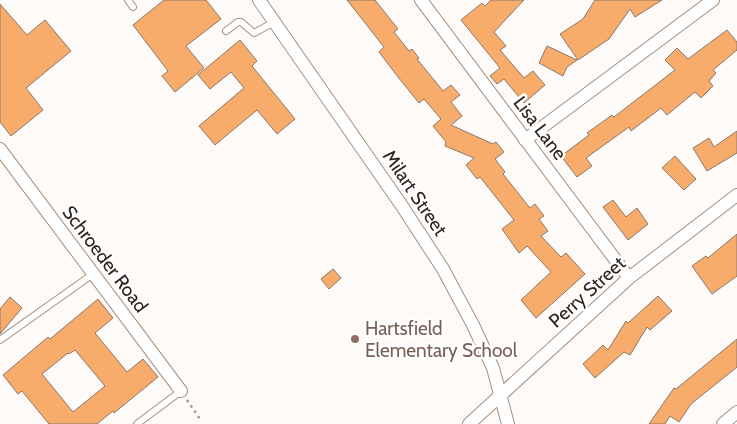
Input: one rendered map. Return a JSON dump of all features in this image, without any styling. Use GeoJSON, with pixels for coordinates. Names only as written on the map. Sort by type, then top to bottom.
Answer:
{"type":"FeatureCollection","features":[{"type":"Feature","properties":{"kind":"street","name":"Milart Street"},"geometry":{"type":"LineString","coordinates":[[259,0],[402,206],[443,269],[473,324],[493,368],[508,424]]}},
{"type":"Feature","properties":{"kind":"street"},"geometry":{"type":"LineString","coordinates":[[525,140],[713,0]]}},
{"type":"Feature","properties":{"kind":"street","name":"Lisa Lane"},"geometry":{"type":"LineString","coordinates":[[426,2],[525,140],[629,278]]}},
{"type":"Feature","properties":{"kind":"street","name":"Schroeder Road"},"geometry":{"type":"LineString","coordinates":[[0,149],[180,391]]}},
{"type":"Feature","properties":{"kind":"street","name":"Perry Street"},"geometry":{"type":"LineString","coordinates":[[469,424],[629,278],[737,195]]}},
{"type":"Feature","properties":{"kind":"street"},"geometry":{"type":"LineString","coordinates":[[723,424],[737,412]]}},
{"type":"Feature","properties":{"kind":"lane"},"geometry":{"type":"LineString","coordinates":[[128,0],[133,7]]}},
{"type":"Feature","properties":{"kind":"lane"},"geometry":{"type":"LineString","coordinates":[[226,31],[238,22],[241,22],[254,34],[274,22]]}},
{"type":"Feature","properties":{"kind":"lane"},"geometry":{"type":"LineString","coordinates":[[0,340],[93,274]]}},
{"type":"Feature","properties":{"kind":"lane"},"geometry":{"type":"LineString","coordinates":[[137,424],[180,391]]}},
{"type":"Feature","properties":{"kind":"path"},"geometry":{"type":"LineString","coordinates":[[180,391],[200,419]]}},
{"type":"Feature","properties":{"kind":"building"},"geometry":{"type":"Polygon","coordinates":[[[164,0],[206,0],[221,19],[186,46],[204,68],[175,92],[162,76],[168,71],[133,25],[164,0]]]}},
{"type":"Feature","properties":{"kind":"building"},"geometry":{"type":"Polygon","coordinates":[[[347,0],[375,0],[398,29],[394,32],[409,51],[412,49],[419,58],[417,59],[443,91],[451,85],[460,95],[451,102],[462,116],[451,125],[493,144],[496,142],[504,152],[495,159],[505,172],[503,174],[530,208],[535,204],[544,216],[539,219],[548,231],[541,236],[561,257],[566,253],[585,274],[536,318],[521,300],[551,272],[527,246],[519,253],[502,229],[514,220],[480,177],[477,179],[466,165],[474,158],[445,146],[446,142],[433,126],[441,119],[424,99],[419,103],[398,77],[379,52],[384,47],[347,0]]]}},
{"type":"Feature","properties":{"kind":"building"},"geometry":{"type":"Polygon","coordinates":[[[491,0],[524,0],[494,32],[506,46],[500,50],[524,78],[533,71],[545,85],[524,103],[504,79],[497,84],[490,76],[500,68],[461,20],[482,3],[485,6],[491,0]]]}},
{"type":"Feature","properties":{"kind":"building"},"geometry":{"type":"Polygon","coordinates":[[[595,0],[662,0],[635,17],[630,9],[609,39],[578,60],[560,34],[583,19],[595,0]]]}},
{"type":"Feature","properties":{"kind":"building"},"geometry":{"type":"Polygon","coordinates":[[[0,4],[27,35],[45,20],[71,51],[26,88],[43,110],[11,136],[0,122],[0,4]]]}},
{"type":"Feature","properties":{"kind":"building"},"geometry":{"type":"Polygon","coordinates":[[[727,30],[737,42],[737,50],[713,70],[716,73],[709,81],[713,86],[701,98],[695,92],[667,115],[661,108],[631,131],[629,127],[586,158],[592,166],[577,177],[561,156],[589,135],[587,133],[612,115],[614,117],[675,70],[665,60],[677,48],[688,59],[727,30]]]}},
{"type":"Feature","properties":{"kind":"building"},"geometry":{"type":"Polygon","coordinates":[[[240,40],[257,61],[252,66],[295,119],[277,134],[257,110],[215,145],[199,126],[244,88],[231,72],[210,89],[198,75],[240,40]]]}},
{"type":"Feature","properties":{"kind":"building"},"geometry":{"type":"Polygon","coordinates":[[[547,46],[577,60],[567,67],[563,76],[539,63],[547,46]]]}},
{"type":"Feature","properties":{"kind":"building"},"geometry":{"type":"Polygon","coordinates":[[[737,131],[737,153],[707,171],[693,148],[709,138],[714,147],[737,131]]]}},
{"type":"Feature","properties":{"kind":"building"},"geometry":{"type":"Polygon","coordinates":[[[675,156],[696,179],[684,190],[662,168],[675,156]]]}},
{"type":"Feature","properties":{"kind":"building"},"geometry":{"type":"Polygon","coordinates":[[[613,200],[626,217],[637,208],[648,224],[628,240],[603,207],[613,200]]]}},
{"type":"Feature","properties":{"kind":"building"},"geometry":{"type":"Polygon","coordinates":[[[737,234],[737,276],[712,294],[692,266],[706,256],[708,258],[737,234]]]}},
{"type":"Feature","properties":{"kind":"building"},"geometry":{"type":"Polygon","coordinates":[[[333,269],[341,278],[329,289],[321,279],[333,269]]]}},
{"type":"Feature","properties":{"kind":"building"},"geometry":{"type":"Polygon","coordinates":[[[658,296],[672,311],[650,330],[647,327],[630,355],[624,352],[595,378],[583,364],[603,345],[608,350],[626,321],[628,323],[658,296]]]}},
{"type":"Feature","properties":{"kind":"building"},"geometry":{"type":"Polygon","coordinates":[[[10,297],[22,308],[0,334],[0,309],[10,297]]]}},
{"type":"Feature","properties":{"kind":"building"},"geometry":{"type":"Polygon","coordinates":[[[98,299],[113,318],[95,333],[127,372],[143,359],[158,377],[114,413],[113,411],[97,424],[49,424],[22,391],[18,394],[3,375],[48,337],[50,339],[98,299]],[[75,350],[68,353],[42,374],[73,412],[105,386],[75,350]]]}},
{"type":"Feature","properties":{"kind":"building"},"geometry":{"type":"Polygon","coordinates":[[[737,339],[737,367],[691,404],[679,422],[670,416],[665,424],[649,424],[674,388],[676,389],[737,339]]]}},
{"type":"Feature","properties":{"kind":"place","name":"Hartsfield Elementary School"},"geometry":{"type":"Point","coordinates":[355,339]}}]}
